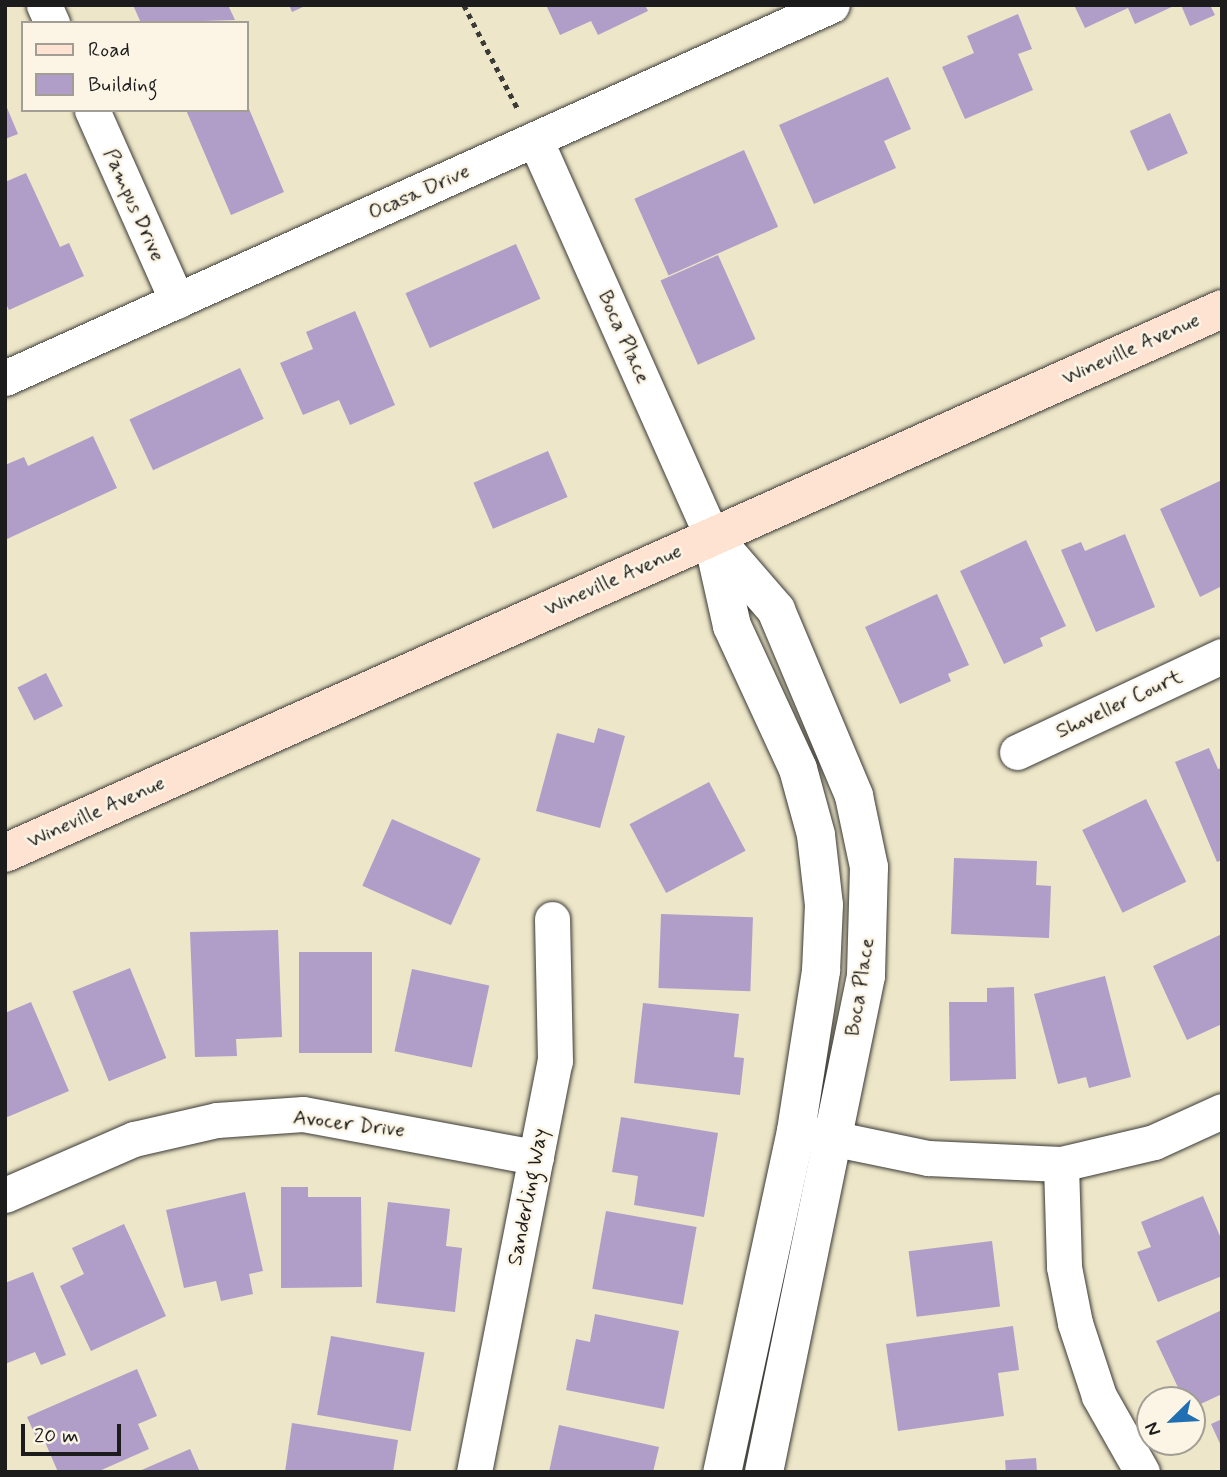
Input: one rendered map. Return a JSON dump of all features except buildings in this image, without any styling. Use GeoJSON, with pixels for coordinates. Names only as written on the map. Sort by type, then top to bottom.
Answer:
{"type":"FeatureCollection","features":[{"type":"Feature","properties":{"kind":"main road","name":"Wineville Avenue"},"geometry":{"type":"LineString","coordinates":[[5,853],[1222,309]]}},
{"type":"Feature","properties":{"kind":"street"},"geometry":{"type":"LineString","coordinates":[[44,5],[51,21]]}},
{"type":"Feature","properties":{"kind":"street","name":"Ocasa Drive"},"geometry":{"type":"LineString","coordinates":[[5,378],[832,5]]}},
{"type":"Feature","properties":{"kind":"street","name":"Pampus Drive"},"geometry":{"type":"LineString","coordinates":[[93,112],[177,300]]}},
{"type":"Feature","properties":{"kind":"street","name":"Boca Place"},"geometry":{"type":"LineString","coordinates":[[535,139],[712,536],[732,626],[798,769],[816,835],[824,905],[813,1135],[764,1472]]}},
{"type":"Feature","properties":{"kind":"street","name":"Shoveller Court"},"geometry":{"type":"LineString","coordinates":[[1017,752],[1222,656]]}},
{"type":"Feature","properties":{"kind":"street","name":"Sanderling Way"},"geometry":{"type":"LineString","coordinates":[[474,1472],[555,1061],[552,919]]}},
{"type":"Feature","properties":{"kind":"street"},"geometry":{"type":"LineString","coordinates":[[813,1135],[973,1163],[1061,1164],[1154,1142],[1222,1111]]}},
{"type":"Feature","properties":{"kind":"street","name":"Avocer Drive"},"geometry":{"type":"LineString","coordinates":[[5,1195],[134,1139],[229,1119],[316,1116],[536,1157]]}},
{"type":"Feature","properties":{"kind":"street","name":"Boca Place"},"geometry":{"type":"LineString","coordinates":[[722,1472],[813,1135]]}},
{"type":"Feature","properties":{"kind":"street"},"geometry":{"type":"LineString","coordinates":[[1061,1164],[1064,1267],[1075,1323],[1099,1396],[1142,1472]]}},
{"type":"Feature","properties":{"kind":"path"},"geometry":{"type":"LineString","coordinates":[[464,5],[535,139]]}}]}
